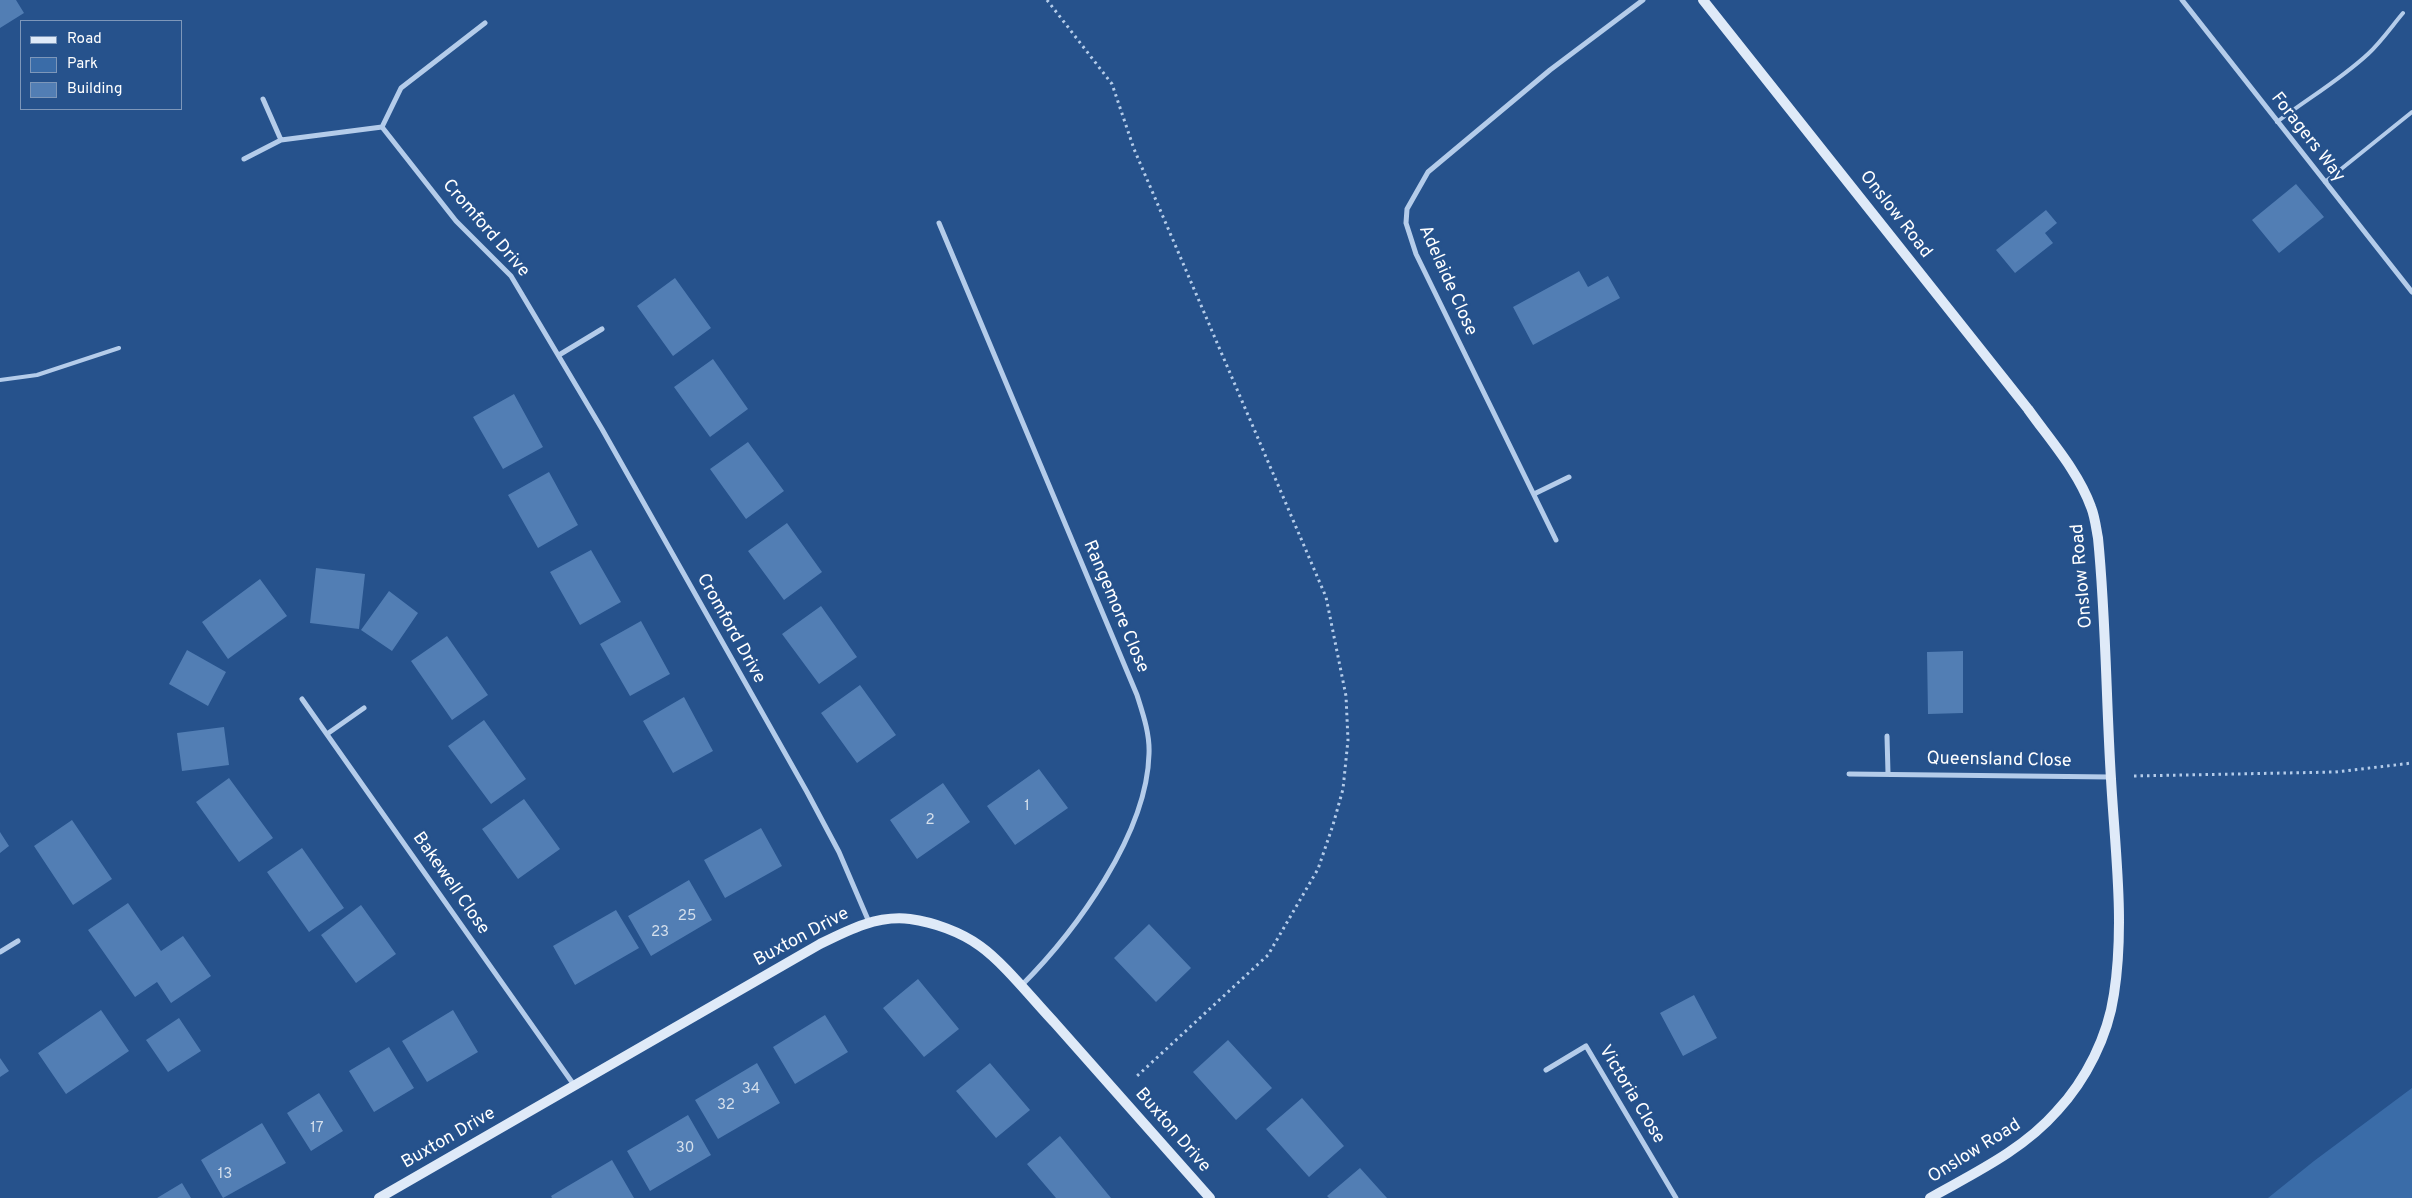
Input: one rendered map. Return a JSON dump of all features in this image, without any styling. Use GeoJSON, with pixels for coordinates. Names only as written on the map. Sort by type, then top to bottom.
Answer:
{"type":"FeatureCollection","features":[{"type":"Feature","properties":{"kind":"street","name":"Adelaide Close"},"geometry":{"type":"LineString","coordinates":[[1556,540],[1416,254],[1406,223],[1408,209],[1416,191],[1428,172],[1550,70],[1643,0]]}},
{"type":"Feature","properties":{"kind":"street","name":"Onslow Road"},"geometry":{"type":"LineString","coordinates":[[1704,0],[2022,402],[2081,484],[2092,508],[2098,538],[2102,573],[2110,777],[2119,923],[2114,995],[2106,1028],[2080,1080],[2058,1110],[2039,1130],[2013,1150],[1930,1198]]}},
{"type":"Feature","properties":{"kind":"street","name":"Foragers Way"},"geometry":{"type":"LineString","coordinates":[[2182,0],[2412,292]]}},
{"type":"Feature","properties":{"kind":"street"},"geometry":{"type":"LineString","coordinates":[[244,159],[281,140],[382,127],[401,88],[485,24]]}},
{"type":"Feature","properties":{"kind":"street"},"geometry":{"type":"LineString","coordinates":[[263,99],[281,140]]}},
{"type":"Feature","properties":{"kind":"street","name":"Cromford Drive"},"geometry":{"type":"LineString","coordinates":[[382,127],[456,221],[512,276],[807,792],[839,852],[869,922]]}},
{"type":"Feature","properties":{"kind":"street","name":"Rangemore Close"},"geometry":{"type":"LineString","coordinates":[[939,223],[1137,695],[1148,735],[1149,754],[1143,796],[1124,845],[1106,877],[1050,957],[1021,986]]}},
{"type":"Feature","properties":{"kind":"street"},"geometry":{"type":"LineString","coordinates":[[558,355],[602,329]]}},
{"type":"Feature","properties":{"kind":"street"},"geometry":{"type":"LineString","coordinates":[[1534,494],[1569,477]]}},
{"type":"Feature","properties":{"kind":"street","name":"Bakewell Close"},"geometry":{"type":"LineString","coordinates":[[302,699],[574,1085]]}},
{"type":"Feature","properties":{"kind":"street"},"geometry":{"type":"LineString","coordinates":[[327,734],[364,708]]}},
{"type":"Feature","properties":{"kind":"street"},"geometry":{"type":"LineString","coordinates":[[1887,736],[1888,773]]}},
{"type":"Feature","properties":{"kind":"street","name":"Queensland Close"},"geometry":{"type":"LineString","coordinates":[[1849,774],[2110,777]]}},
{"type":"Feature","properties":{"kind":"street","name":"Buxton Drive"},"geometry":{"type":"LineString","coordinates":[[379,1198],[820,944],[869,922],[909,919],[929,923],[964,936],[981,947],[1021,986],[1210,1198]]}},
{"type":"Feature","properties":{"kind":"street"},"geometry":{"type":"LineString","coordinates":[[0,952],[18,941]]}},
{"type":"Feature","properties":{"kind":"street","name":"Victoria Close"},"geometry":{"type":"LineString","coordinates":[[1546,1070],[1586,1046],[1676,1198]]}},
{"type":"Feature","properties":{"kind":"lane"},"geometry":{"type":"LineString","coordinates":[[2277,122],[2339,78],[2369,53],[2403,13]]}},
{"type":"Feature","properties":{"kind":"lane"},"geometry":{"type":"LineString","coordinates":[[2324,182],[2412,112]]}},
{"type":"Feature","properties":{"kind":"lane"},"geometry":{"type":"LineString","coordinates":[[0,380],[37,375],[119,348]]}},
{"type":"Feature","properties":{"kind":"path"},"geometry":{"type":"LineString","coordinates":[[1047,0],[1112,84],[1134,148],[1326,597],[1346,696],[1348,740],[1343,790],[1334,825],[1318,869],[1268,955],[1118,1093]]}},
{"type":"Feature","properties":{"kind":"path"},"geometry":{"type":"LineString","coordinates":[[2110,777],[2335,772],[2412,763]]}},
{"type":"Feature","properties":{"kind":"green space"},"geometry":{"type":"Polygon","coordinates":[[[2412,1088],[2412,1198],[2268,1198],[2314,1161],[2412,1088]]]}},
{"type":"Feature","properties":{"kind":"building"},"geometry":{"type":"Polygon","coordinates":[[[0,0],[16,0],[24,13],[0,28],[0,0]]]}},
{"type":"Feature","properties":{"kind":"building"},"geometry":{"type":"Polygon","coordinates":[[[2296,184],[2324,217],[2279,253],[2252,220],[2296,184]]]}},
{"type":"Feature","properties":{"kind":"building"},"geometry":{"type":"Polygon","coordinates":[[[2046,210],[2057,223],[2045,233],[2053,243],[2015,273],[1996,250],[2046,210]]]}},
{"type":"Feature","properties":{"kind":"building"},"geometry":{"type":"Polygon","coordinates":[[[1579,271],[1588,287],[1608,276],[1620,298],[1533,345],[1513,307],[1579,271]]]}},
{"type":"Feature","properties":{"kind":"building"},"geometry":{"type":"Polygon","coordinates":[[[675,278],[711,328],[673,356],[637,306],[675,278]]]}},
{"type":"Feature","properties":{"kind":"building"},"geometry":{"type":"Polygon","coordinates":[[[713,359],[748,409],[710,437],[674,387],[713,359]]]}},
{"type":"Feature","properties":{"kind":"building"},"geometry":{"type":"Polygon","coordinates":[[[514,394],[543,447],[503,469],[473,417],[514,394]]]}},
{"type":"Feature","properties":{"kind":"building"},"geometry":{"type":"Polygon","coordinates":[[[748,442],[784,491],[746,519],[710,469],[748,442]]]}},
{"type":"Feature","properties":{"kind":"building"},"geometry":{"type":"Polygon","coordinates":[[[549,472],[578,525],[538,548],[508,495],[549,472]]]}},
{"type":"Feature","properties":{"kind":"building"},"geometry":{"type":"Polygon","coordinates":[[[787,523],[822,572],[784,600],[748,551],[787,523]]]}},
{"type":"Feature","properties":{"kind":"building"},"geometry":{"type":"Polygon","coordinates":[[[591,550],[621,602],[580,625],[550,572],[591,550]]]}},
{"type":"Feature","properties":{"kind":"building"},"geometry":{"type":"Polygon","coordinates":[[[316,568],[365,574],[359,629],[310,623],[316,568]]]}},
{"type":"Feature","properties":{"kind":"building"},"geometry":{"type":"Polygon","coordinates":[[[260,579],[287,616],[228,659],[202,622],[260,579]]]}},
{"type":"Feature","properties":{"kind":"building"},"geometry":{"type":"Polygon","coordinates":[[[389,591],[418,613],[392,651],[361,630],[389,591]]]}},
{"type":"Feature","properties":{"kind":"building"},"geometry":{"type":"Polygon","coordinates":[[[821,606],[857,657],[819,684],[782,634],[821,606]]]}},
{"type":"Feature","properties":{"kind":"building"},"geometry":{"type":"Polygon","coordinates":[[[641,621],[670,674],[630,696],[600,644],[641,621]]]}},
{"type":"Feature","properties":{"kind":"building"},"geometry":{"type":"Polygon","coordinates":[[[447,636],[488,695],[452,720],[411,661],[447,636]]]}},
{"type":"Feature","properties":{"kind":"building"},"geometry":{"type":"Polygon","coordinates":[[[187,650],[226,672],[208,706],[169,684],[187,650]]]}},
{"type":"Feature","properties":{"kind":"building"},"geometry":{"type":"Polygon","coordinates":[[[1963,651],[1963,713],[1928,714],[1927,652],[1963,651]]]}},
{"type":"Feature","properties":{"kind":"building"},"geometry":{"type":"Polygon","coordinates":[[[860,685],[896,735],[857,763],[821,713],[860,685]]]}},
{"type":"Feature","properties":{"kind":"building"},"geometry":{"type":"Polygon","coordinates":[[[684,697],[713,751],[673,773],[643,721],[684,697]]]}},
{"type":"Feature","properties":{"kind":"building"},"geometry":{"type":"Polygon","coordinates":[[[484,720],[526,779],[491,804],[448,746],[484,720]]]}},
{"type":"Feature","properties":{"kind":"building"},"geometry":{"type":"Polygon","coordinates":[[[224,727],[229,765],[182,771],[177,733],[224,727]]]}},
{"type":"Feature","properties":{"kind":"building"},"geometry":{"type":"Polygon","coordinates":[[[1039,769],[1068,808],[1015,845],[987,806],[1039,769]]]}},
{"type":"Feature","properties":{"kind":"building"},"geometry":{"type":"Polygon","coordinates":[[[229,778],[273,838],[239,862],[196,802],[229,778]]]}},
{"type":"Feature","properties":{"kind":"building"},"geometry":{"type":"Polygon","coordinates":[[[943,783],[970,822],[917,859],[890,820],[943,783]]]}},
{"type":"Feature","properties":{"kind":"building"},"geometry":{"type":"Polygon","coordinates":[[[524,799],[560,849],[518,879],[482,829],[524,799]]]}},
{"type":"Feature","properties":{"kind":"building"},"geometry":{"type":"Polygon","coordinates":[[[72,820],[112,879],[73,905],[34,846],[72,820]]]}},
{"type":"Feature","properties":{"kind":"building"},"geometry":{"type":"Polygon","coordinates":[[[761,828],[782,866],[725,898],[704,860],[761,828]]]}},
{"type":"Feature","properties":{"kind":"building"},"geometry":{"type":"Polygon","coordinates":[[[0,832],[9,846],[0,853],[0,832]]]}},
{"type":"Feature","properties":{"kind":"building"},"geometry":{"type":"Polygon","coordinates":[[[302,848],[344,908],[309,932],[267,872],[302,848]]]}},
{"type":"Feature","properties":{"kind":"building"},"geometry":{"type":"Polygon","coordinates":[[[689,880],[712,920],[651,956],[628,916],[689,880]]]}},
{"type":"Feature","properties":{"kind":"building"},"geometry":{"type":"Polygon","coordinates":[[[128,903],[161,951],[183,936],[211,976],[171,1003],[157,982],[135,997],[88,930],[128,903]]]}},
{"type":"Feature","properties":{"kind":"building"},"geometry":{"type":"Polygon","coordinates":[[[361,905],[396,954],[356,983],[321,935],[361,905]]]}},
{"type":"Feature","properties":{"kind":"building"},"geometry":{"type":"Polygon","coordinates":[[[616,910],[639,948],[575,985],[553,946],[616,910]]]}},
{"type":"Feature","properties":{"kind":"building"},"geometry":{"type":"Polygon","coordinates":[[[1149,924],[1191,968],[1156,1002],[1114,958],[1149,924]]]}},
{"type":"Feature","properties":{"kind":"building"},"geometry":{"type":"Polygon","coordinates":[[[918,979],[959,1029],[924,1057],[883,1008],[918,979]]]}},
{"type":"Feature","properties":{"kind":"building"},"geometry":{"type":"Polygon","coordinates":[[[1694,995],[1717,1038],[1683,1056],[1660,1013],[1694,995]]]}},
{"type":"Feature","properties":{"kind":"building"},"geometry":{"type":"Polygon","coordinates":[[[101,1010],[129,1051],[66,1094],[38,1053],[101,1010]]]}},
{"type":"Feature","properties":{"kind":"building"},"geometry":{"type":"Polygon","coordinates":[[[453,1010],[478,1052],[427,1082],[402,1041],[453,1010]]]}},
{"type":"Feature","properties":{"kind":"building"},"geometry":{"type":"Polygon","coordinates":[[[825,1015],[848,1052],[795,1084],[773,1047],[825,1015]]]}},
{"type":"Feature","properties":{"kind":"building"},"geometry":{"type":"Polygon","coordinates":[[[179,1018],[201,1051],[168,1072],[146,1040],[179,1018]]]}},
{"type":"Feature","properties":{"kind":"building"},"geometry":{"type":"Polygon","coordinates":[[[1228,1040],[1272,1088],[1236,1120],[1193,1072],[1228,1040]]]}},
{"type":"Feature","properties":{"kind":"building"},"geometry":{"type":"Polygon","coordinates":[[[389,1047],[414,1088],[374,1112],[349,1071],[389,1047]]]}},
{"type":"Feature","properties":{"kind":"building"},"geometry":{"type":"Polygon","coordinates":[[[0,1058],[9,1071],[0,1077],[0,1058]]]}},
{"type":"Feature","properties":{"kind":"building"},"geometry":{"type":"Polygon","coordinates":[[[757,1063],[780,1103],[718,1139],[695,1100],[757,1063]]]}},
{"type":"Feature","properties":{"kind":"building"},"geometry":{"type":"Polygon","coordinates":[[[990,1063],[1030,1110],[996,1138],[956,1091],[990,1063]]]}},
{"type":"Feature","properties":{"kind":"building"},"geometry":{"type":"Polygon","coordinates":[[[319,1093],[343,1131],[311,1151],[287,1113],[319,1093]]]}},
{"type":"Feature","properties":{"kind":"building"},"geometry":{"type":"Polygon","coordinates":[[[1302,1098],[1344,1146],[1309,1177],[1266,1129],[1302,1098]]]}},
{"type":"Feature","properties":{"kind":"building"},"geometry":{"type":"Polygon","coordinates":[[[688,1115],[711,1155],[650,1191],[627,1151],[688,1115]]]}},
{"type":"Feature","properties":{"kind":"building"},"geometry":{"type":"Polygon","coordinates":[[[262,1123],[286,1163],[223,1198],[201,1160],[262,1123]]]}},
{"type":"Feature","properties":{"kind":"building"},"geometry":{"type":"Polygon","coordinates":[[[1060,1136],[1111,1198],[1056,1198],[1027,1164],[1060,1136]]]}},
{"type":"Feature","properties":{"kind":"building"},"geometry":{"type":"Polygon","coordinates":[[[612,1160],[634,1198],[552,1198],[551,1196],[612,1160]]]}},
{"type":"Feature","properties":{"kind":"building"},"geometry":{"type":"Polygon","coordinates":[[[1360,1168],[1387,1198],[1329,1198],[1327,1196],[1360,1168]]]}},
{"type":"Feature","properties":{"kind":"building"},"geometry":{"type":"Polygon","coordinates":[[[182,1183],[191,1198],[157,1198],[182,1183]]]}}]}
